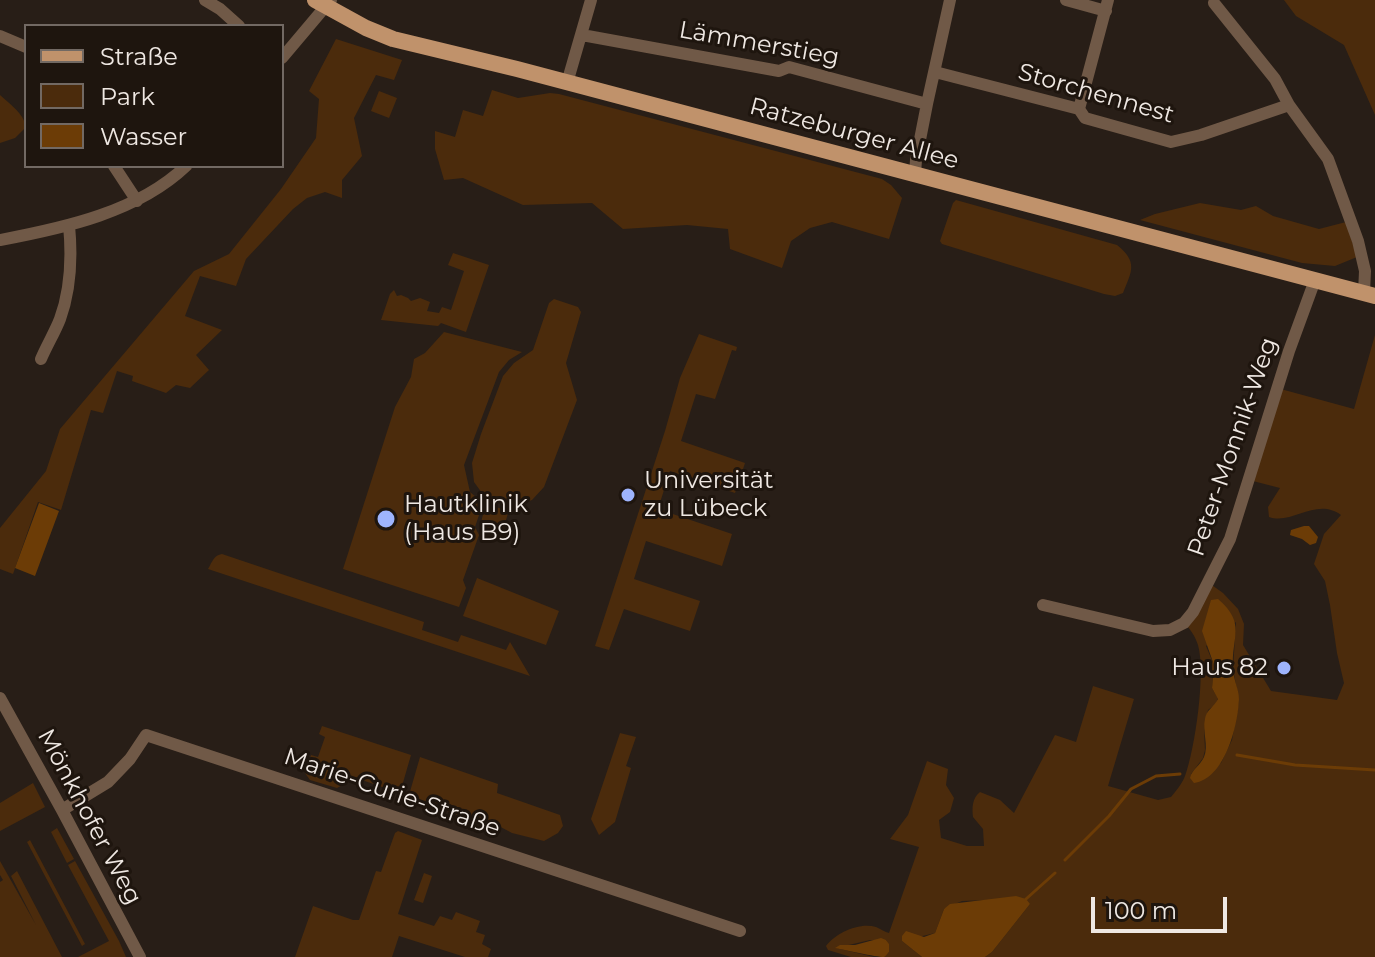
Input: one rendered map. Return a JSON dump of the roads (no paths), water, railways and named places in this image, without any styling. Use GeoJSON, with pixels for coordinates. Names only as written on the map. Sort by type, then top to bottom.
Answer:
{"type":"FeatureCollection","features":[{"type":"Feature","properties":{"kind":"main road","name":"Ratzeburger Allee"},"geometry":{"type":"LineString","coordinates":[[323,1],[366,28],[393,39],[1369,294]]}},
{"type":"Feature","properties":{"kind":"street"},"geometry":{"type":"LineString","coordinates":[[205,0],[237,24]]}},
{"type":"Feature","properties":{"kind":"street"},"geometry":{"type":"LineString","coordinates":[[567,83],[591,0]]}},
{"type":"Feature","properties":{"kind":"street"},"geometry":{"type":"LineString","coordinates":[[915,174],[950,0]]}},
{"type":"Feature","properties":{"kind":"street"},"geometry":{"type":"LineString","coordinates":[[1066,0],[1107,6],[1079,109]]}},
{"type":"Feature","properties":{"kind":"street"},"geometry":{"type":"LineString","coordinates":[[284,55],[323,1]]}},
{"type":"Feature","properties":{"kind":"street"},"geometry":{"type":"LineString","coordinates":[[1214,3],[1275,79],[1289,105],[1328,159],[1358,241],[1369,294]]}},
{"type":"Feature","properties":{"kind":"street","name":"Lämmerstieg"},"geometry":{"type":"LineString","coordinates":[[582,35],[779,71],[789,67],[927,104]]}},
{"type":"Feature","properties":{"kind":"street"},"geometry":{"type":"LineString","coordinates":[[0,36],[24,46]]}},
{"type":"Feature","properties":{"kind":"street","name":"Storchennest"},"geometry":{"type":"LineString","coordinates":[[935,72],[1079,109],[1085,118],[1171,142],[1289,105]]}},
{"type":"Feature","properties":{"kind":"street"},"geometry":{"type":"LineString","coordinates":[[115,168],[137,201]]}},
{"type":"Feature","properties":{"kind":"street"},"geometry":{"type":"LineString","coordinates":[[0,240],[69,225],[137,201],[171,180],[184,168]]}},
{"type":"Feature","properties":{"kind":"street"},"geometry":{"type":"LineString","coordinates":[[41,359],[60,319],[66,292],[70,271],[69,225]]}},
{"type":"Feature","properties":{"kind":"street","name":"Peter-Monnik-Weg"},"geometry":{"type":"LineString","coordinates":[[1043,605],[1153,631],[1170,630],[1184,623],[1193,612],[1230,539],[1289,351],[1315,280]]}},
{"type":"Feature","properties":{"kind":"street","name":"Mönkhofer Weg"},"geometry":{"type":"LineString","coordinates":[[0,698],[140,957]]}},
{"type":"Feature","properties":{"kind":"street","name":"Marie-Curie-Straße"},"geometry":{"type":"LineString","coordinates":[[62,810],[108,782],[130,759],[146,735],[740,931]]}},
{"type":"Feature","properties":{"kind":"water"},"geometry":{"type":"Polygon","coordinates":[[[39,503],[59,511],[35,576],[15,568],[39,503]]]}},
{"type":"Feature","properties":{"kind":"water"},"geometry":{"type":"Polygon","coordinates":[[[1309,526],[1318,537],[1316,543],[1310,545],[1290,535],[1291,530],[1309,526]]]}},
{"type":"Feature","properties":{"kind":"water"},"geometry":{"type":"Polygon","coordinates":[[[1218,599],[1235,624],[1233,668],[1239,695],[1238,710],[1222,762],[1205,779],[1194,783],[1191,775],[1205,753],[1206,716],[1218,699],[1212,688],[1214,665],[1202,631],[1211,600],[1218,599]]]}},
{"type":"Feature","properties":{"kind":"water"},"geometry":{"type":"Polygon","coordinates":[[[1016,896],[1030,904],[985,957],[922,957],[902,941],[906,931],[924,937],[935,933],[944,909],[950,904],[1016,896]]]}},
{"type":"Feature","properties":{"kind":"water"},"geometry":{"type":"Polygon","coordinates":[[[881,938],[889,944],[889,952],[884,957],[835,948],[840,945],[855,945],[881,938]]]}},
{"type":"Feature","properties":{"kind":"waterway"},"geometry":{"type":"LineString","coordinates":[[1237,755],[1295,765],[1375,770]]}},
{"type":"Feature","properties":{"kind":"waterway"},"geometry":{"type":"LineString","coordinates":[[1065,860],[1131,789],[1156,776],[1180,774]]}},
{"type":"Feature","properties":{"kind":"waterway"},"geometry":{"type":"LineString","coordinates":[[1026,899],[1055,873]]}},
{"type":"Feature","properties":{"kind":"place","name":"Universität zu Lübeck"},"geometry":{"type":"Point","coordinates":[628,495]}},
{"type":"Feature","properties":{"kind":"place","name":"Hautklinik (Haus B9)"},"geometry":{"type":"Point","coordinates":[386,519]}},
{"type":"Feature","properties":{"kind":"place","name":"Haus 82"},"geometry":{"type":"Point","coordinates":[1284,668]}}]}
